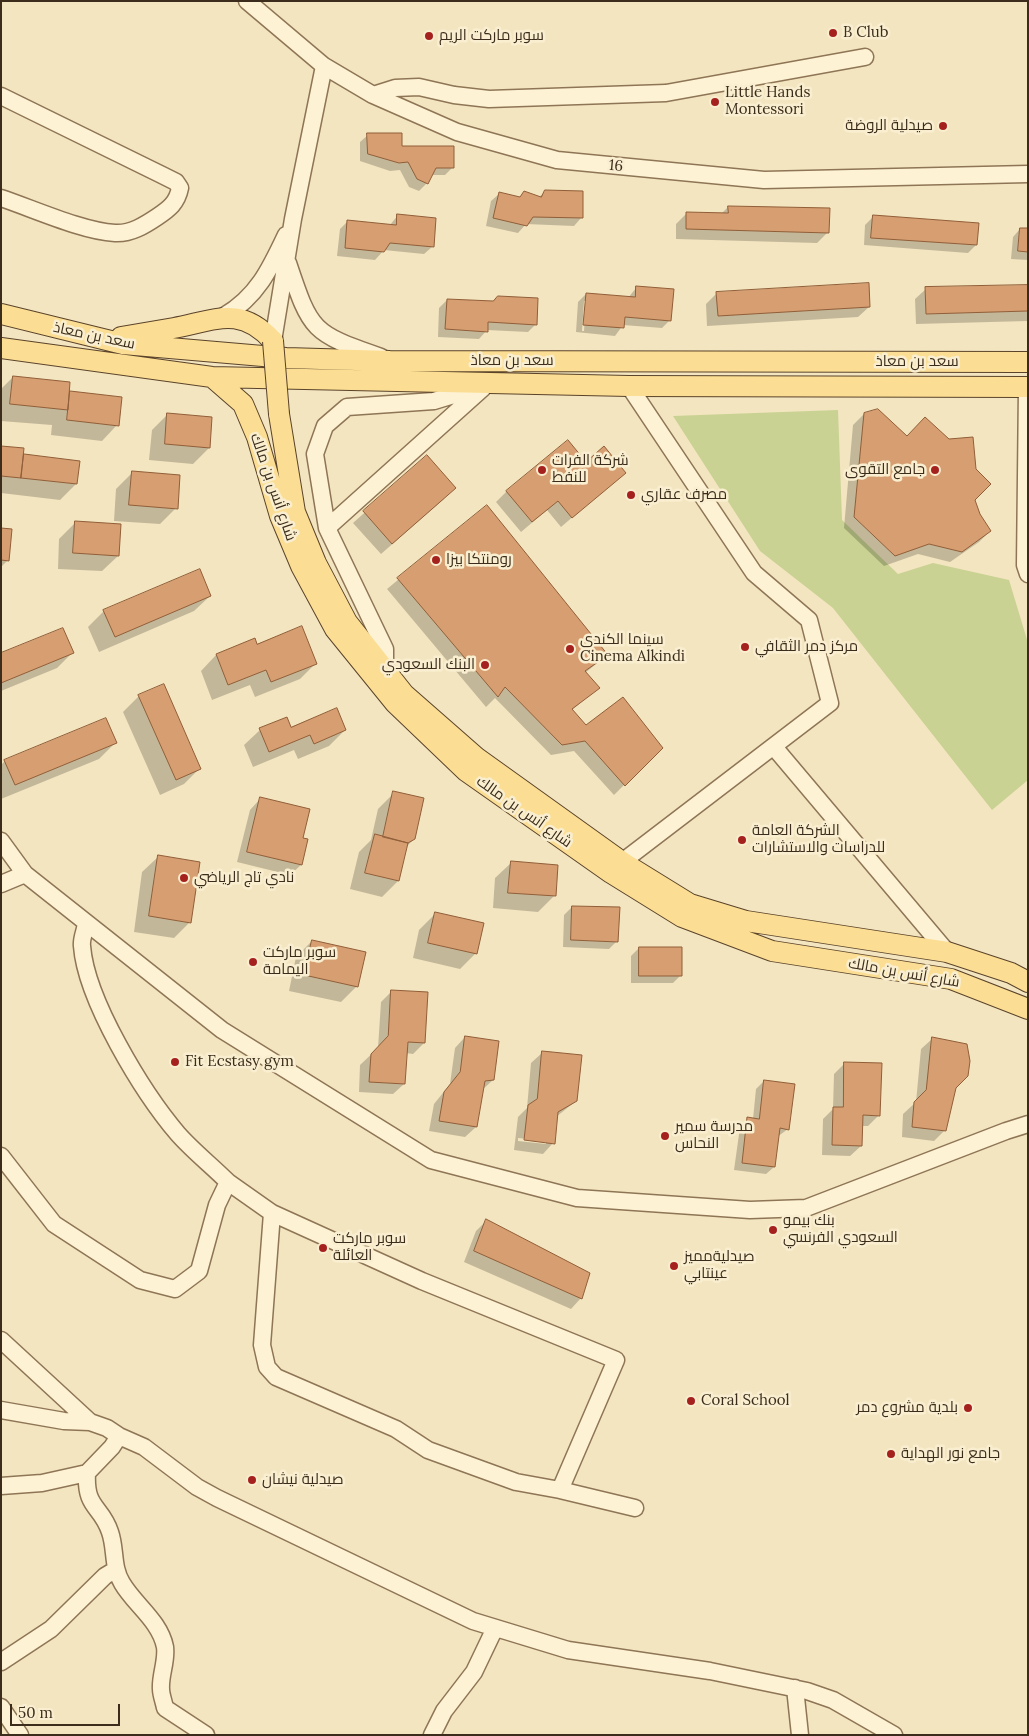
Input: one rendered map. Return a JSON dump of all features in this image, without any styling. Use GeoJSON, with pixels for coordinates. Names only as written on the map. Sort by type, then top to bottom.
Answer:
{"type":"FeatureCollection","features":[{"type":"Feature","properties":{"kind":"main road","name":"سعد بن معاذ"},"geometry":{"type":"LineString","coordinates":[[1,314],[123,344],[286,358],[390,361],[1028,362]]}},
{"type":"Feature","properties":{"kind":"main road"},"geometry":{"type":"LineString","coordinates":[[101,340],[174,328],[224,316],[251,322],[263,330],[273,341]]}},
{"type":"Feature","properties":{"kind":"main road","name":"شارع أنس بن مالك"},"geometry":{"type":"LineString","coordinates":[[273,341],[279,414],[295,512],[316,562],[347,622],[404,694],[476,758],[622,862],[690,904],[746,921],[947,952],[1011,973],[1028,982]]}},
{"type":"Feature","properties":{"kind":"main road","name":"سعد بن معاذ"},"geometry":{"type":"LineString","coordinates":[[4,350],[212,377],[628,386],[1027,387]]}},
{"type":"Feature","properties":{"kind":"main road","name":"شارع أنس بن مالك"},"geometry":{"type":"LineString","coordinates":[[212,377],[243,404],[257,437],[280,516],[301,566],[335,629],[395,703],[466,771],[611,873],[682,917],[772,951],[951,979],[1028,1009]]}},
{"type":"Feature","properties":{"kind":"street","name":"16"},"geometry":{"type":"LineString","coordinates":[[247,1],[324,66],[373,95],[457,132],[557,160],[764,180],[1028,174]]}},
{"type":"Feature","properties":{"kind":"street"},"geometry":{"type":"LineString","coordinates":[[373,95],[395,88],[411,87],[489,99],[666,93],[865,58]]}},
{"type":"Feature","properties":{"kind":"street"},"geometry":{"type":"LineString","coordinates":[[273,341],[288,261],[293,219],[324,66]]}},
{"type":"Feature","properties":{"kind":"street"},"geometry":{"type":"LineString","coordinates":[[1,96],[176,182],[180,188],[178,199],[168,210],[140,229],[116,234],[83,226],[1,198]]}},
{"type":"Feature","properties":{"kind":"street"},"geometry":{"type":"LineString","coordinates":[[224,316],[249,298],[266,276],[293,219]]}},
{"type":"Feature","properties":{"kind":"street"},"geometry":{"type":"LineString","coordinates":[[288,261],[302,305],[317,328],[340,343],[390,361]]}},
{"type":"Feature","properties":{"kind":"street"},"geometry":{"type":"LineString","coordinates":[[327,528],[487,384]]}},
{"type":"Feature","properties":{"kind":"street"},"geometry":{"type":"LineString","coordinates":[[385,668],[384,649],[327,528],[315,454],[325,426],[347,407],[434,401],[487,384]]}},
{"type":"Feature","properties":{"kind":"street"},"geometry":{"type":"LineString","coordinates":[[622,862],[774,748],[830,703],[809,620],[754,573],[628,386]]}},
{"type":"Feature","properties":{"kind":"street"},"geometry":{"type":"LineString","coordinates":[[1027,387],[1025,565],[1028,574]]}},
{"type":"Feature","properties":{"kind":"street"},"geometry":{"type":"LineString","coordinates":[[774,748],[947,952]]}},
{"type":"Feature","properties":{"kind":"street"},"geometry":{"type":"LineString","coordinates":[[1,841],[25,874],[222,1030],[431,1160],[577,1198],[750,1210],[806,1208],[1006,1130],[1028,1124]]}},
{"type":"Feature","properties":{"kind":"street"},"geometry":{"type":"LineString","coordinates":[[1,884],[25,874]]}},
{"type":"Feature","properties":{"kind":"street"},"geometry":{"type":"LineString","coordinates":[[86,924],[82,944],[84,962],[94,996],[117,1042],[140,1081],[178,1134],[228,1182],[272,1213],[422,1281],[616,1360],[560,1490]]}},
{"type":"Feature","properties":{"kind":"street"},"geometry":{"type":"LineString","coordinates":[[1006,1130],[1028,1115]]}},
{"type":"Feature","properties":{"kind":"street"},"geometry":{"type":"LineString","coordinates":[[1,1156],[54,1224],[140,1280],[175,1289],[199,1271],[217,1205],[228,1182]]}},
{"type":"Feature","properties":{"kind":"street"},"geometry":{"type":"LineString","coordinates":[[272,1213],[262,1345],[267,1367],[276,1377],[391,1427],[428,1450],[516,1482],[560,1490],[635,1508]]}},
{"type":"Feature","properties":{"kind":"street"},"geometry":{"type":"LineString","coordinates":[[1,1340],[90,1422]]}},
{"type":"Feature","properties":{"kind":"street"},"geometry":{"type":"LineString","coordinates":[[1,1410],[64,1421],[90,1422],[107,1428],[119,1436],[144,1447],[197,1486],[218,1498],[446,1609],[495,1628],[568,1650],[701,1670],[817,1693],[833,1700],[894,1735]]}},
{"type":"Feature","properties":{"kind":"street"},"geometry":{"type":"LineString","coordinates":[[1,1486],[42,1483],[87,1473],[112,1448],[119,1436]]}},
{"type":"Feature","properties":{"kind":"street"},"geometry":{"type":"LineString","coordinates":[[87,1473],[89,1499],[110,1531],[114,1550],[115,1570],[130,1596],[145,1612],[160,1634],[165,1647],[161,1689],[165,1708],[206,1735]]}},
{"type":"Feature","properties":{"kind":"street"},"geometry":{"type":"LineString","coordinates":[[1,1662],[51,1629],[105,1576],[115,1570]]}},
{"type":"Feature","properties":{"kind":"street"},"geometry":{"type":"LineString","coordinates":[[432,1735],[444,1712],[474,1672],[495,1628]]}},
{"type":"Feature","properties":{"kind":"street"},"geometry":{"type":"LineString","coordinates":[[795,1688],[800,1735]]}},
{"type":"Feature","properties":{"kind":"street"},"geometry":{"type":"LineString","coordinates":[[1,1707],[20,1735]]}},
{"type":"Feature","properties":{"kind":"green space"},"geometry":{"type":"Polygon","coordinates":[[[838,410],[842,520],[898,574],[933,563],[1009,580],[1028,643],[1028,780],[992,810],[833,608],[760,551],[673,416],[838,410]]]}},
{"type":"Feature","properties":{"kind":"building"},"geometry":{"type":"Polygon","coordinates":[[[367,133],[402,133],[402,146],[454,146],[454,168],[436,168],[428,184],[417,179],[408,162],[399,163],[368,154],[367,133]]]}},
{"type":"Feature","properties":{"kind":"building"},"geometry":{"type":"Polygon","coordinates":[[[545,190],[583,191],[583,218],[533,217],[527,226],[493,218],[499,192],[520,197],[524,191],[541,197],[545,190]]]}},
{"type":"Feature","properties":{"kind":"building"},"geometry":{"type":"Polygon","coordinates":[[[728,206],[830,208],[829,233],[686,229],[686,212],[728,213],[728,206]]]}},
{"type":"Feature","properties":{"kind":"building"},"geometry":{"type":"Polygon","coordinates":[[[397,214],[436,218],[434,247],[390,243],[384,252],[345,248],[347,220],[396,225],[397,214]]]}},
{"type":"Feature","properties":{"kind":"building"},"geometry":{"type":"Polygon","coordinates":[[[873,215],[979,223],[977,245],[871,238],[873,215]]]}},
{"type":"Feature","properties":{"kind":"building"},"geometry":{"type":"Polygon","coordinates":[[[1020,228],[1028,228],[1028,252],[1018,251],[1020,228]]]}},
{"type":"Feature","properties":{"kind":"building"},"geometry":{"type":"Polygon","coordinates":[[[869,283],[870,307],[718,316],[716,292],[869,283]]]}},
{"type":"Feature","properties":{"kind":"building"},"geometry":{"type":"Polygon","coordinates":[[[1028,285],[1028,311],[926,314],[925,287],[1028,285]]]}},
{"type":"Feature","properties":{"kind":"building"},"geometry":{"type":"Polygon","coordinates":[[[636,286],[674,289],[671,321],[625,317],[624,328],[583,325],[586,293],[635,297],[636,286]]]}},
{"type":"Feature","properties":{"kind":"building"},"geometry":{"type":"Polygon","coordinates":[[[498,296],[538,298],[537,325],[488,322],[488,332],[445,329],[447,299],[493,301],[498,296]]]}},
{"type":"Feature","properties":{"kind":"building"},"geometry":{"type":"Polygon","coordinates":[[[13,376],[70,382],[68,410],[10,404],[13,376]]]}},
{"type":"Feature","properties":{"kind":"building"},"geometry":{"type":"Polygon","coordinates":[[[70,391],[122,397],[119,426],[67,420],[70,391]]]}},
{"type":"Feature","properties":{"kind":"building"},"geometry":{"type":"Polygon","coordinates":[[[878,409],[907,436],[925,417],[949,439],[973,437],[976,469],[991,484],[975,500],[980,514],[991,531],[962,552],[929,544],[895,556],[854,517],[864,413],[878,409]]]}},
{"type":"Feature","properties":{"kind":"building"},"geometry":{"type":"Polygon","coordinates":[[[167,413],[212,417],[210,448],[165,444],[167,413]]]}},
{"type":"Feature","properties":{"kind":"building"},"geometry":{"type":"Polygon","coordinates":[[[568,440],[586,462],[604,446],[626,473],[572,518],[558,501],[532,522],[506,491],[568,440]]]}},
{"type":"Feature","properties":{"kind":"building"},"geometry":{"type":"Polygon","coordinates":[[[1,446],[24,448],[21,478],[1,476],[1,446]]]}},
{"type":"Feature","properties":{"kind":"building"},"geometry":{"type":"Polygon","coordinates":[[[24,454],[80,461],[77,484],[21,478],[24,454]]]}},
{"type":"Feature","properties":{"kind":"building"},"geometry":{"type":"Polygon","coordinates":[[[427,455],[456,488],[392,544],[363,511],[427,455]]]}},
{"type":"Feature","properties":{"kind":"building"},"geometry":{"type":"Polygon","coordinates":[[[132,471],[180,475],[178,509],[129,505],[132,471]]]}},
{"type":"Feature","properties":{"kind":"building"},"geometry":{"type":"Polygon","coordinates":[[[487,505],[608,655],[585,671],[600,688],[572,709],[586,725],[623,697],[663,748],[625,786],[585,741],[562,745],[505,687],[498,697],[397,578],[487,505]]]}},
{"type":"Feature","properties":{"kind":"building"},"geometry":{"type":"Polygon","coordinates":[[[75,521],[121,524],[119,556],[73,553],[75,521]]]}},
{"type":"Feature","properties":{"kind":"building"},"geometry":{"type":"Polygon","coordinates":[[[1,528],[12,529],[9,561],[1,560],[1,528]]]}},
{"type":"Feature","properties":{"kind":"building"},"geometry":{"type":"Polygon","coordinates":[[[200,569],[211,596],[115,637],[103,610],[200,569]]]}},
{"type":"Feature","properties":{"kind":"building"},"geometry":{"type":"Polygon","coordinates":[[[302,626],[317,664],[271,682],[266,670],[228,685],[216,654],[255,638],[257,644],[302,626]]]}},
{"type":"Feature","properties":{"kind":"building"},"geometry":{"type":"Polygon","coordinates":[[[63,628],[74,653],[1,683],[1,653],[63,628]]]}},
{"type":"Feature","properties":{"kind":"building"},"geometry":{"type":"Polygon","coordinates":[[[164,684],[201,769],[176,780],[138,695],[164,684]]]}},
{"type":"Feature","properties":{"kind":"building"},"geometry":{"type":"Polygon","coordinates":[[[337,708],[346,730],[314,744],[310,735],[269,752],[259,728],[287,717],[291,727],[337,708]]]}},
{"type":"Feature","properties":{"kind":"building"},"geometry":{"type":"Polygon","coordinates":[[[106,718],[117,743],[15,785],[4,760],[106,718]]]}},
{"type":"Feature","properties":{"kind":"building"},"geometry":{"type":"Polygon","coordinates":[[[393,791],[424,798],[415,839],[408,843],[383,837],[393,791]]]}},
{"type":"Feature","properties":{"kind":"building"},"geometry":{"type":"Polygon","coordinates":[[[260,797],[310,809],[303,838],[308,839],[302,865],[247,852],[260,797]]]}},
{"type":"Feature","properties":{"kind":"building"},"geometry":{"type":"Polygon","coordinates":[[[375,834],[408,843],[399,881],[365,873],[375,834]]]}},
{"type":"Feature","properties":{"kind":"building"},"geometry":{"type":"Polygon","coordinates":[[[158,855],[200,862],[191,923],[149,916],[158,855]]]}},
{"type":"Feature","properties":{"kind":"building"},"geometry":{"type":"Polygon","coordinates":[[[511,861],[558,865],[556,896],[508,893],[511,861]]]}},
{"type":"Feature","properties":{"kind":"building"},"geometry":{"type":"Polygon","coordinates":[[[572,906],[620,907],[618,942],[571,940],[572,906]]]}},
{"type":"Feature","properties":{"kind":"building"},"geometry":{"type":"Polygon","coordinates":[[[435,912],[484,923],[477,954],[428,943],[435,912]]]}},
{"type":"Feature","properties":{"kind":"building"},"geometry":{"type":"Polygon","coordinates":[[[312,940],[366,952],[358,987],[304,975],[312,940]]]}},
{"type":"Feature","properties":{"kind":"building"},"geometry":{"type":"Polygon","coordinates":[[[639,947],[682,947],[682,976],[639,976],[639,947]]]}},
{"type":"Feature","properties":{"kind":"building"},"geometry":{"type":"Polygon","coordinates":[[[391,990],[428,992],[425,1043],[408,1042],[405,1084],[369,1082],[371,1054],[388,1036],[391,990]]]}},
{"type":"Feature","properties":{"kind":"building"},"geometry":{"type":"Polygon","coordinates":[[[465,1036],[499,1041],[494,1080],[485,1081],[477,1127],[439,1121],[444,1092],[460,1072],[465,1036]]]}},
{"type":"Feature","properties":{"kind":"building"},"geometry":{"type":"Polygon","coordinates":[[[932,1037],[967,1044],[970,1061],[968,1076],[956,1088],[946,1131],[912,1127],[914,1102],[926,1090],[932,1037]]]}},
{"type":"Feature","properties":{"kind":"building"},"geometry":{"type":"Polygon","coordinates":[[[542,1051],[582,1055],[577,1101],[558,1112],[555,1144],[524,1140],[528,1105],[537,1099],[542,1051]]]}},
{"type":"Feature","properties":{"kind":"building"},"geometry":{"type":"Polygon","coordinates":[[[844,1062],[882,1063],[880,1116],[863,1115],[862,1146],[832,1145],[833,1107],[843,1107],[844,1062]]]}},
{"type":"Feature","properties":{"kind":"building"},"geometry":{"type":"Polygon","coordinates":[[[764,1080],[795,1084],[789,1130],[780,1128],[775,1167],[742,1163],[747,1117],[759,1119],[764,1080]]]}},
{"type":"Feature","properties":{"kind":"building"},"geometry":{"type":"Polygon","coordinates":[[[486,1219],[590,1273],[582,1299],[474,1251],[486,1219]]]}},
{"type":"Feature","properties":{"kind":"place","name":"B Club"},"geometry":{"type":"Point","coordinates":[833,33]}},
{"type":"Feature","properties":{"kind":"place","name":"سوبر ماركت الريم"},"geometry":{"type":"Point","coordinates":[429,36]}},
{"type":"Feature","properties":{"kind":"place","name":"Little Hands Montessori"},"geometry":{"type":"Point","coordinates":[715,102]}},
{"type":"Feature","properties":{"kind":"place","name":"صيدلية الروضة"},"geometry":{"type":"Point","coordinates":[943,126]}},
{"type":"Feature","properties":{"kind":"place","name":"شركة الفرات للنفط"},"geometry":{"type":"Point","coordinates":[542,470]}},
{"type":"Feature","properties":{"kind":"place","name":"جامع التقوى"},"geometry":{"type":"Point","coordinates":[935,470]}},
{"type":"Feature","properties":{"kind":"place","name":"مصرف عقاري"},"geometry":{"type":"Point","coordinates":[631,495]}},
{"type":"Feature","properties":{"kind":"place","name":"رومنتكا بيزا"},"geometry":{"type":"Point","coordinates":[436,560]}},
{"type":"Feature","properties":{"kind":"place","name":"مركز دمر الثقافي"},"geometry":{"type":"Point","coordinates":[745,647]}},
{"type":"Feature","properties":{"kind":"place","name":"سينما الكندي Cinema Alkindi"},"geometry":{"type":"Point","coordinates":[570,649]}},
{"type":"Feature","properties":{"kind":"place","name":"البنك السعودي"},"geometry":{"type":"Point","coordinates":[485,665]}},
{"type":"Feature","properties":{"kind":"place","name":"الشركة العامة للدراسات والاستشارات"},"geometry":{"type":"Point","coordinates":[742,840]}},
{"type":"Feature","properties":{"kind":"place","name":"نادي تاج الرياضي"},"geometry":{"type":"Point","coordinates":[184,878]}},
{"type":"Feature","properties":{"kind":"place","name":"سوبر ماركت اليمامة"},"geometry":{"type":"Point","coordinates":[253,962]}},
{"type":"Feature","properties":{"kind":"place","name":"Fit Ecstasy gym"},"geometry":{"type":"Point","coordinates":[175,1062]}},
{"type":"Feature","properties":{"kind":"place","name":"مدرسة سمير النحاس"},"geometry":{"type":"Point","coordinates":[665,1136]}},
{"type":"Feature","properties":{"kind":"place","name":"بنك بيمو السعودي الفرنسي"},"geometry":{"type":"Point","coordinates":[773,1230]}},
{"type":"Feature","properties":{"kind":"place","name":"سوبر ماركت العائلة"},"geometry":{"type":"Point","coordinates":[323,1248]}},
{"type":"Feature","properties":{"kind":"place","name":"صيدليةمميز عينتابي"},"geometry":{"type":"Point","coordinates":[674,1266]}},
{"type":"Feature","properties":{"kind":"place","name":"Coral School"},"geometry":{"type":"Point","coordinates":[691,1401]}},
{"type":"Feature","properties":{"kind":"place","name":"بلدية مشروع دمر"},"geometry":{"type":"Point","coordinates":[968,1408]}},
{"type":"Feature","properties":{"kind":"place","name":"جامع نور الهداية"},"geometry":{"type":"Point","coordinates":[891,1454]}},
{"type":"Feature","properties":{"kind":"place","name":"صيدلية نيشان"},"geometry":{"type":"Point","coordinates":[252,1480]}}]}
